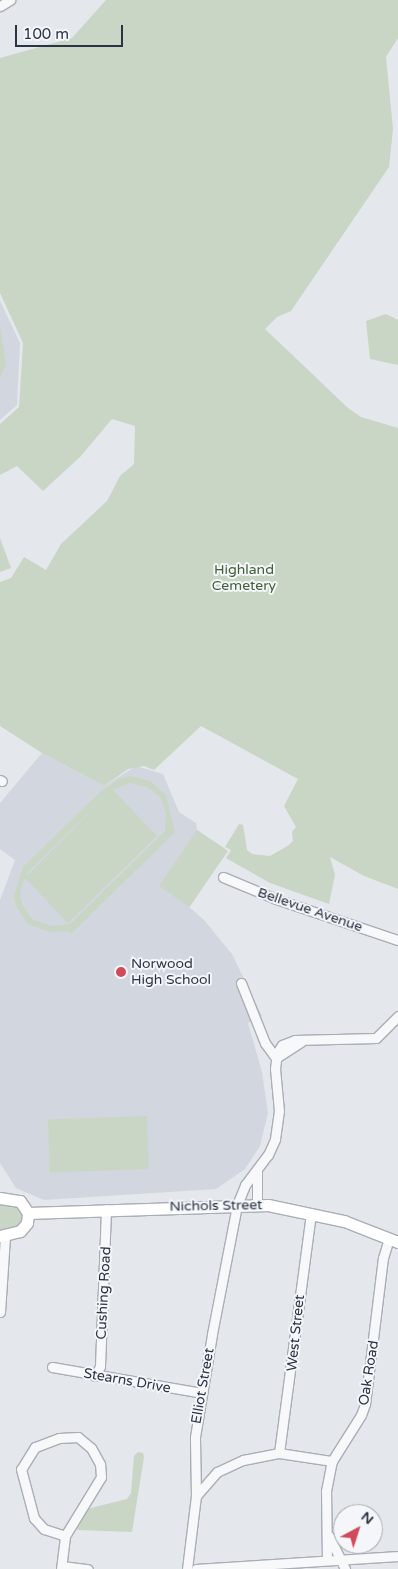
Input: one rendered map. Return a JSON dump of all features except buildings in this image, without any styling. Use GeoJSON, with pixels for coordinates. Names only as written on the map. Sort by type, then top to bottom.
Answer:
{"type":"FeatureCollection","features":[{"type":"Feature","properties":{"kind":"main road"},"geometry":{"type":"LineString","coordinates":[[2,1197],[20,1201],[28,1213],[24,1228],[3,1236]]}},
{"type":"Feature","properties":{"kind":"main road","name":"Nichols Street"},"geometry":{"type":"LineString","coordinates":[[28,1213],[237,1204],[257,1205],[311,1213],[393,1240]]}},
{"type":"Feature","properties":{"kind":"street"},"geometry":{"type":"LineString","coordinates":[[0,6],[10,0]]}},
{"type":"Feature","properties":{"kind":"street","name":"Bellevue Avenue"},"geometry":{"type":"LineString","coordinates":[[223,877],[276,899],[398,940]]}},
{"type":"Feature","properties":{"kind":"street"},"geometry":{"type":"LineString","coordinates":[[241,983],[266,1043],[276,1058],[302,1041],[376,1038],[398,1016]]}},
{"type":"Feature","properties":{"kind":"street","name":"Elliot Street"},"geometry":{"type":"LineString","coordinates":[[187,1569],[196,1496],[193,1458],[202,1393],[237,1204],[245,1185],[272,1147],[277,1129],[276,1058]]}},
{"type":"Feature","properties":{"kind":"street"},"geometry":{"type":"LineString","coordinates":[[257,1170],[257,1205]]}},
{"type":"Feature","properties":{"kind":"street","name":"Cushing Road"},"geometry":{"type":"LineString","coordinates":[[95,1376],[101,1357],[106,1209]]}},
{"type":"Feature","properties":{"kind":"street","name":"West Street"},"geometry":{"type":"LineString","coordinates":[[279,1452],[311,1213]]}},
{"type":"Feature","properties":{"kind":"street"},"geometry":{"type":"LineString","coordinates":[[0,1312],[3,1236]]}},
{"type":"Feature","properties":{"kind":"street","name":"Oak Road"},"geometry":{"type":"LineString","coordinates":[[328,1560],[326,1491],[332,1460],[361,1416],[365,1404],[383,1258],[393,1240]]}},
{"type":"Feature","properties":{"kind":"street","name":"Stearns Drive"},"geometry":{"type":"LineString","coordinates":[[52,1367],[95,1376],[202,1393]]}},
{"type":"Feature","properties":{"kind":"street"},"geometry":{"type":"LineString","coordinates":[[65,1536],[44,1529],[34,1518],[22,1469],[36,1446],[59,1438],[78,1437],[91,1448],[100,1464],[101,1478],[65,1536],[61,1568],[88,1569]]}},
{"type":"Feature","properties":{"kind":"street"},"geometry":{"type":"LineString","coordinates":[[196,1496],[208,1480],[223,1468],[243,1460],[279,1452],[332,1460]]}},
{"type":"Feature","properties":{"kind":"street","name":"Oak Road"},"geometry":{"type":"LineString","coordinates":[[327,1531],[345,1569]]}},
{"type":"Feature","properties":{"kind":"street"},"geometry":{"type":"LineString","coordinates":[[196,1569],[398,1556]]}},
{"type":"Feature","properties":{"kind":"street"},"geometry":{"type":"LineString","coordinates":[[350,1558],[351,1569]]}},
{"type":"Feature","properties":{"kind":"shaded area"},"geometry":{"type":"Polygon","coordinates":[[[0,301],[20,343],[17,405],[0,420],[0,301]]]}},
{"type":"Feature","properties":{"kind":"shaded area","name":"Norwood High School"},"geometry":{"type":"Polygon","coordinates":[[[42,753],[104,786],[136,766],[163,774],[179,812],[196,823],[197,830],[228,851],[189,907],[203,919],[232,954],[262,1016],[248,1023],[262,1072],[268,1113],[260,1146],[245,1169],[216,1189],[44,1200],[16,1188],[0,1163],[0,900],[15,860],[0,849],[0,803],[42,753]]]}},
{"type":"Feature","properties":{"kind":"green space","name":"Highland Cemetery"},"geometry":{"type":"Polygon","coordinates":[[[106,0],[398,0],[398,38],[386,57],[393,129],[389,167],[291,311],[277,317],[265,329],[348,408],[361,417],[398,428],[398,889],[364,876],[330,857],[335,875],[329,904],[270,883],[226,858],[231,850],[225,847],[239,824],[243,825],[247,850],[252,854],[270,856],[293,841],[292,832],[296,827],[284,806],[298,779],[201,726],[154,770],[144,766],[128,769],[104,786],[42,753],[0,726],[0,582],[11,578],[24,557],[46,570],[61,544],[107,501],[120,476],[134,464],[135,426],[112,419],[81,456],[43,491],[17,466],[0,475],[0,424],[19,407],[23,343],[0,293],[0,58],[72,38],[106,0]]]}},
{"type":"Feature","properties":{"kind":"green space"},"geometry":{"type":"Polygon","coordinates":[[[386,314],[398,320],[398,365],[370,359],[366,321],[386,314]]]}},
{"type":"Feature","properties":{"kind":"green space"},"geometry":{"type":"Polygon","coordinates":[[[0,326],[6,365],[0,377],[0,326]]]}},
{"type":"Feature","properties":{"kind":"green space"},"geometry":{"type":"Polygon","coordinates":[[[0,538],[11,568],[0,572],[0,538]]]}},
{"type":"Feature","properties":{"kind":"green space"},"geometry":{"type":"Polygon","coordinates":[[[130,776],[150,781],[166,795],[175,832],[71,934],[68,931],[50,932],[28,924],[16,906],[14,896],[23,867],[101,791],[119,779],[130,776]],[[130,783],[113,790],[157,836],[68,923],[25,878],[20,895],[22,904],[32,919],[51,926],[70,924],[165,831],[166,813],[161,798],[147,787],[130,783]],[[111,791],[28,872],[25,878],[111,791]]]}},
{"type":"Feature","properties":{"kind":"green space"},"geometry":{"type":"Polygon","coordinates":[[[197,830],[228,851],[190,907],[159,886],[197,830]]]}},
{"type":"Feature","properties":{"kind":"green space"},"geometry":{"type":"Polygon","coordinates":[[[147,1116],[149,1169],[50,1172],[48,1119],[147,1116]]]}},
{"type":"Feature","properties":{"kind":"green space"},"geometry":{"type":"Polygon","coordinates":[[[4,1202],[19,1206],[23,1218],[19,1226],[0,1231],[0,1204],[4,1202]]]}},
{"type":"Feature","properties":{"kind":"green space"},"geometry":{"type":"Polygon","coordinates":[[[138,1452],[143,1453],[144,1457],[132,1532],[77,1530],[87,1509],[127,1499],[131,1493],[134,1456],[138,1452]]]}},
{"type":"Feature","properties":{"kind":"place","name":"Norwood High School"},"geometry":{"type":"Point","coordinates":[121,972]}}]}
